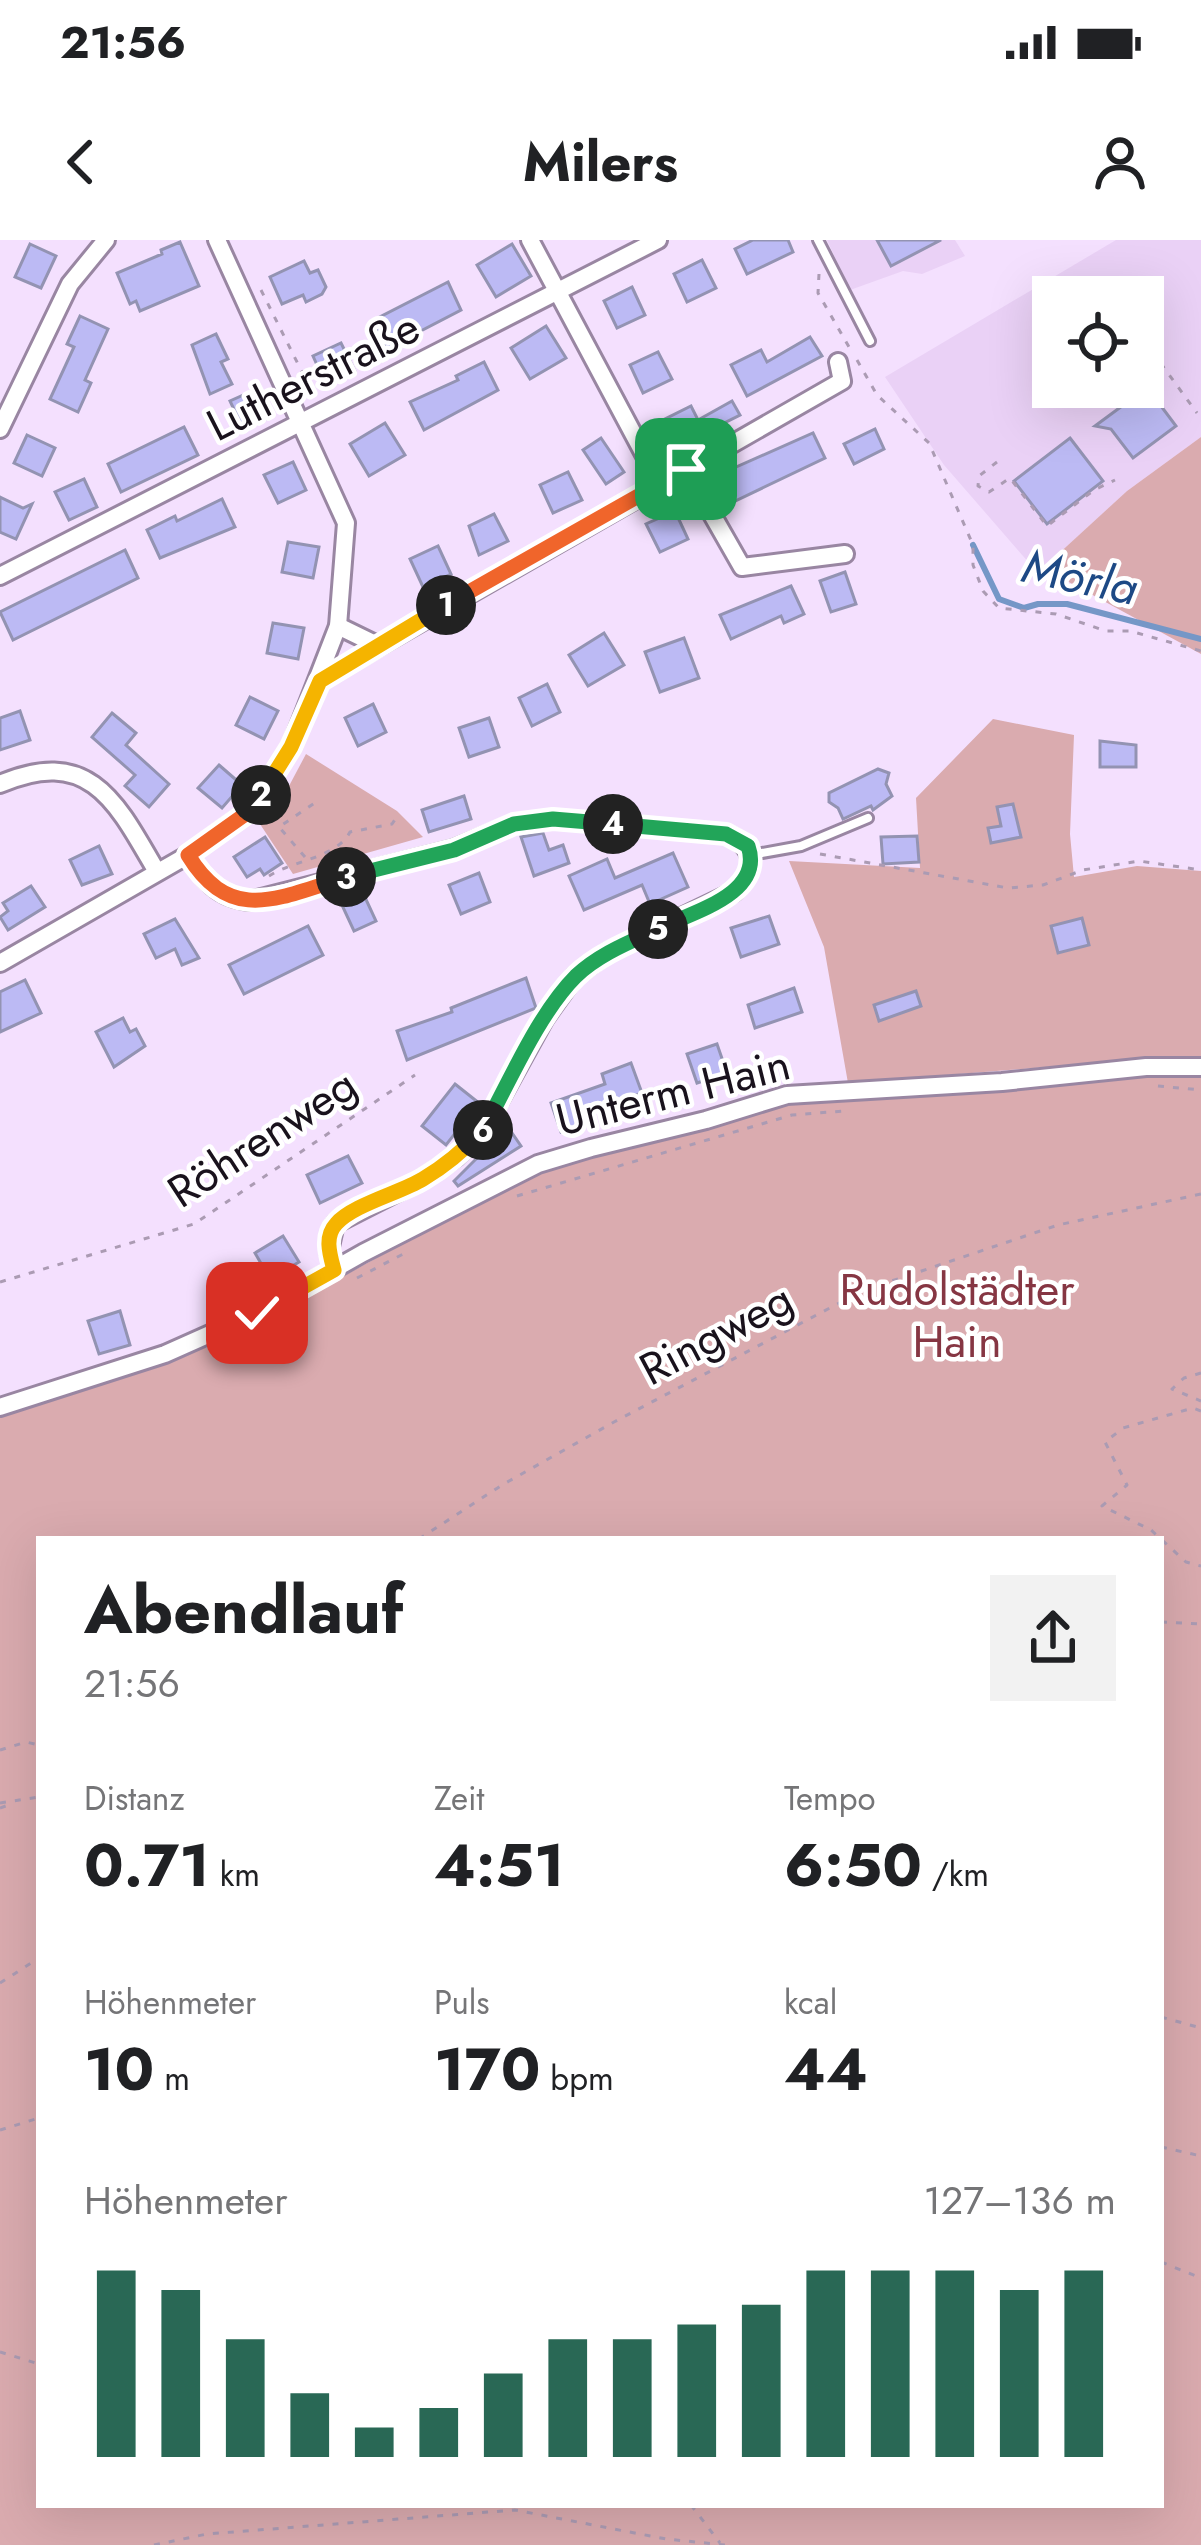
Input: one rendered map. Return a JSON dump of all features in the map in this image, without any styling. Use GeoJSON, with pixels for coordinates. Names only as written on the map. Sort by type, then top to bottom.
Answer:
{"type":"FeatureCollection","features":[{"type":"Feature","properties":{"kind":"street"},"geometry":{"type":"LineString","coordinates":[[0,429],[70,284],[106,240]]}},
{"type":"Feature","properties":{"kind":"street"},"geometry":{"type":"LineString","coordinates":[[0,963],[188,855],[254,808],[291,747],[338,626],[346,523],[217,240]]}},
{"type":"Feature","properties":{"kind":"street"},"geometry":{"type":"LineString","coordinates":[[530,240],[661,484]]}},
{"type":"Feature","properties":{"kind":"street","name":"Lutherstraße"},"geometry":{"type":"LineString","coordinates":[[0,576],[658,240]]}},
{"type":"Feature","properties":{"kind":"street"},"geometry":{"type":"LineString","coordinates":[[320,681],[842,381],[838,362]]}},
{"type":"Feature","properties":{"kind":"street"},"geometry":{"type":"LineString","coordinates":[[686,469],[741,576],[845,554]]}},
{"type":"Feature","properties":{"kind":"street"},"geometry":{"type":"LineString","coordinates":[[338,626],[377,645]]}},
{"type":"Feature","properties":{"kind":"street"},"geometry":{"type":"LineString","coordinates":[[0,784],[50,769],[89,778],[124,816],[157,872]]}},
{"type":"Feature","properties":{"kind":"street"},"geometry":{"type":"LineString","coordinates":[[188,855],[211,887],[242,901],[454,850],[530,821],[726,834],[742,840],[751,855],[745,882],[734,892],[607,953],[575,976],[545,1018],[482,1132],[422,1180],[335,1224],[328,1251],[334,1270]]}},
{"type":"Feature","properties":{"kind":"street","name":"Unterm Hain"},"geometry":{"type":"LineString","coordinates":[[0,1407],[165,1354],[257,1313],[538,1164],[787,1095],[1002,1082],[1146,1067],[1201,1067]]}},
{"type":"Feature","properties":{"kind":"lane"},"geometry":{"type":"LineString","coordinates":[[818,240],[870,341]]}},
{"type":"Feature","properties":{"kind":"lane"},"geometry":{"type":"LineString","coordinates":[[751,855],[801,846],[868,818]]}},
{"type":"Feature","properties":{"kind":"path"},"geometry":{"type":"LineString","coordinates":[[257,283],[322,412]]}},
{"type":"Feature","properties":{"kind":"path"},"geometry":{"type":"LineString","coordinates":[[818,293],[877,394],[929,442],[973,545],[978,578],[999,608],[1056,614],[1106,631],[1130,631],[1201,651]]}},
{"type":"Feature","properties":{"kind":"path"},"geometry":{"type":"LineString","coordinates":[[1164,368],[1197,413]]}},
{"type":"Feature","properties":{"kind":"path"},"geometry":{"type":"LineString","coordinates":[[997,462],[979,476],[977,486],[989,491],[1010,478],[1047,526],[1115,480]]}},
{"type":"Feature","properties":{"kind":"path"},"geometry":{"type":"LineString","coordinates":[[306,859],[279,827],[319,800]]}},
{"type":"Feature","properties":{"kind":"path"},"geometry":{"type":"LineString","coordinates":[[265,878],[339,847],[350,832],[395,825],[398,815]]}},
{"type":"Feature","properties":{"kind":"path"},"geometry":{"type":"LineString","coordinates":[[813,854],[1008,888],[1043,885],[1083,869],[1139,862],[1201,870]]}},
{"type":"Feature","properties":{"kind":"path","name":"Röhrenweg"},"geometry":{"type":"LineString","coordinates":[[0,1282],[194,1225],[415,1075]]}},
{"type":"Feature","properties":{"kind":"path"},"geometry":{"type":"LineString","coordinates":[[1148,1086],[1201,1090]]}},
{"type":"Feature","properties":{"kind":"path"},"geometry":{"type":"LineString","coordinates":[[510,1198],[792,1115],[864,1109]]}},
{"type":"Feature","properties":{"kind":"path","name":"Ringweg"},"geometry":{"type":"LineString","coordinates":[[423,1536],[614,1422],[862,1291],[1058,1225],[1201,1194]]}},
{"type":"Feature","properties":{"kind":"path"},"geometry":{"type":"LineString","coordinates":[[372,1271],[411,1250]]}},
{"type":"Feature","properties":{"kind":"path"},"geometry":{"type":"LineString","coordinates":[[1201,1373],[1184,1378],[1172,1389],[1201,1401]]}},
{"type":"Feature","properties":{"kind":"path"},"geometry":{"type":"LineString","coordinates":[[1158,1536],[1102,1506],[1127,1485],[1106,1442],[1123,1428],[1193,1408],[1201,1411]]}},
{"type":"Feature","properties":{"kind":"path"},"geometry":{"type":"LineString","coordinates":[[1164,1542],[1186,1562],[1201,1566]]}},
{"type":"Feature","properties":{"kind":"path"},"geometry":{"type":"LineString","coordinates":[[1164,1622],[1201,1624]]}},
{"type":"Feature","properties":{"kind":"path"},"geometry":{"type":"LineString","coordinates":[[0,1750],[26,1742],[36,1744]]}},
{"type":"Feature","properties":{"kind":"path"},"geometry":{"type":"LineString","coordinates":[[0,1805],[36,1798]]}},
{"type":"Feature","properties":{"kind":"path"},"geometry":{"type":"LineString","coordinates":[[0,1983],[36,1960]]}},
{"type":"Feature","properties":{"kind":"path"},"geometry":{"type":"LineString","coordinates":[[1164,2018],[1201,2027]]}},
{"type":"Feature","properties":{"kind":"path"},"geometry":{"type":"LineString","coordinates":[[0,2130],[36,2119]]}},
{"type":"Feature","properties":{"kind":"path"},"geometry":{"type":"LineString","coordinates":[[1164,2148],[1201,2156]]}},
{"type":"Feature","properties":{"kind":"path"},"geometry":{"type":"LineString","coordinates":[[1164,2263],[1201,2278]]}},
{"type":"Feature","properties":{"kind":"path"},"geometry":{"type":"LineString","coordinates":[[0,2352],[36,2364]]}},
{"type":"Feature","properties":{"kind":"path"},"geometry":{"type":"LineString","coordinates":[[693,2508],[723,2545]]}},
{"type":"Feature","properties":{"kind":"path"},"geometry":{"type":"LineString","coordinates":[[154,2545],[207,2534],[515,2510],[665,2540],[723,2545]]}},
{"type":"Feature","properties":{"kind":"shaded area"},"geometry":{"type":"Polygon","coordinates":[[[827,240],[955,240],[965,256],[922,274],[903,271],[850,290],[827,240]]]}},
{"type":"Feature","properties":{"kind":"shaded area"},"geometry":{"type":"Polygon","coordinates":[[[1116,240],[1201,240],[1201,437],[1127,491],[1043,568],[1030,564],[944,465],[885,377],[1032,290],[1032,408],[1164,408],[1164,276],[1055,276],[1116,240]]]}},
{"type":"Feature","properties":{"kind":"green space"},"geometry":{"type":"Polygon","coordinates":[[[1201,437],[1201,654],[1043,568],[1127,491],[1201,437]]]}},
{"type":"Feature","properties":{"kind":"green space"},"geometry":{"type":"Polygon","coordinates":[[[993,719],[1074,735],[1070,834],[1074,877],[1137,866],[1201,871],[1201,1058],[848,1083],[824,947],[789,861],[920,868],[916,798],[993,719]]]}},
{"type":"Feature","properties":{"kind":"green space"},"geometry":{"type":"Polygon","coordinates":[[[306,754],[397,811],[423,837],[293,874],[258,821],[289,786],[306,754]]]}},
{"type":"Feature","properties":{"kind":"green space","name":"Rudolstädter Hain"},"geometry":{"type":"Polygon","coordinates":[[[1201,1074],[1201,2545],[0,2545],[0,1413],[223,1342],[497,1192],[565,1163],[801,1099],[1201,1074]]]}},
{"type":"Feature","properties":{"kind":"building"},"geometry":{"type":"Polygon","coordinates":[[[753,240],[788,240],[793,252],[747,274],[735,249],[753,240]]]}},
{"type":"Feature","properties":{"kind":"building"},"geometry":{"type":"Polygon","coordinates":[[[877,240],[941,240],[891,266],[877,240]]]}},
{"type":"Feature","properties":{"kind":"building"},"geometry":{"type":"Polygon","coordinates":[[[180,242],[199,286],[140,311],[136,301],[130,304],[117,273],[180,242]]]}},
{"type":"Feature","properties":{"kind":"building"},"geometry":{"type":"Polygon","coordinates":[[[30,244],[56,256],[41,288],[15,277],[30,244]]]}},
{"type":"Feature","properties":{"kind":"building"},"geometry":{"type":"Polygon","coordinates":[[[512,244],[531,276],[496,297],[477,265],[512,244]]]}},
{"type":"Feature","properties":{"kind":"building"},"geometry":{"type":"Polygon","coordinates":[[[702,260],[716,288],[687,302],[674,274],[702,260]]]}},
{"type":"Feature","properties":{"kind":"building"},"geometry":{"type":"Polygon","coordinates":[[[304,261],[310,273],[318,270],[326,287],[306,302],[303,295],[282,304],[270,277],[304,261]]]}},
{"type":"Feature","properties":{"kind":"building"},"geometry":{"type":"Polygon","coordinates":[[[448,282],[461,310],[386,349],[372,321],[448,282]]]}},
{"type":"Feature","properties":{"kind":"building"},"geometry":{"type":"Polygon","coordinates":[[[632,287],[645,315],[617,328],[604,301],[632,287]]]}},
{"type":"Feature","properties":{"kind":"building"},"geometry":{"type":"Polygon","coordinates":[[[80,316],[108,329],[85,380],[91,383],[78,412],[50,399],[74,347],[67,344],[80,316]]]}},
{"type":"Feature","properties":{"kind":"building"},"geometry":{"type":"Polygon","coordinates":[[[546,326],[566,358],[530,379],[511,348],[546,326]]]}},
{"type":"Feature","properties":{"kind":"building"},"geometry":{"type":"Polygon","coordinates":[[[216,334],[228,359],[221,362],[232,384],[210,394],[192,345],[216,334]]]}},
{"type":"Feature","properties":{"kind":"building"},"geometry":{"type":"Polygon","coordinates":[[[810,337],[822,356],[747,396],[731,365],[761,350],[767,362],[810,337]]]}},
{"type":"Feature","properties":{"kind":"building"},"geometry":{"type":"Polygon","coordinates":[[[341,343],[355,371],[326,385],[313,356],[341,343]]]}},
{"type":"Feature","properties":{"kind":"building"},"geometry":{"type":"Polygon","coordinates":[[[658,352],[672,379],[643,393],[630,365],[658,352]]]}},
{"type":"Feature","properties":{"kind":"building"},"geometry":{"type":"Polygon","coordinates":[[[484,362],[498,390],[424,430],[410,402],[484,362]]]}},
{"type":"Feature","properties":{"kind":"building"},"geometry":{"type":"Polygon","coordinates":[[[259,388],[272,416],[243,429],[230,401],[259,388]]]}},
{"type":"Feature","properties":{"kind":"building"},"geometry":{"type":"Polygon","coordinates":[[[732,401],[740,415],[676,447],[663,420],[691,406],[698,420],[732,401]]]}},
{"type":"Feature","properties":{"kind":"building"},"geometry":{"type":"Polygon","coordinates":[[[1119,408],[1162,408],[1176,426],[1133,458],[1111,429],[1095,426],[1119,408]]]}},
{"type":"Feature","properties":{"kind":"building"},"geometry":{"type":"Polygon","coordinates":[[[385,423],[405,455],[369,476],[350,444],[385,423]]]}},
{"type":"Feature","properties":{"kind":"building"},"geometry":{"type":"Polygon","coordinates":[[[184,427],[198,455],[121,492],[108,464],[184,427]]]}},
{"type":"Feature","properties":{"kind":"building"},"geometry":{"type":"Polygon","coordinates":[[[875,429],[884,449],[854,464],[844,444],[875,429]]]}},
{"type":"Feature","properties":{"kind":"building"},"geometry":{"type":"Polygon","coordinates":[[[813,433],[825,458],[729,504],[716,476],[813,433]]]}},
{"type":"Feature","properties":{"kind":"building"},"geometry":{"type":"Polygon","coordinates":[[[27,435],[55,448],[42,476],[14,463],[27,435]]]}},
{"type":"Feature","properties":{"kind":"building"},"geometry":{"type":"Polygon","coordinates":[[[601,438],[624,472],[606,484],[583,450],[601,438]]]}},
{"type":"Feature","properties":{"kind":"building"},"geometry":{"type":"Polygon","coordinates":[[[1070,438],[1103,481],[1047,524],[1014,481],[1070,438]]]}},
{"type":"Feature","properties":{"kind":"building"},"geometry":{"type":"Polygon","coordinates":[[[293,462],[306,490],[278,503],[264,475],[293,462]]]}},
{"type":"Feature","properties":{"kind":"building"},"geometry":{"type":"Polygon","coordinates":[[[568,472],[582,500],[553,513],[540,485],[568,472]]]}},
{"type":"Feature","properties":{"kind":"building"},"geometry":{"type":"Polygon","coordinates":[[[84,479],[97,507],[69,520],[55,492],[84,479]]]}},
{"type":"Feature","properties":{"kind":"building"},"geometry":{"type":"Polygon","coordinates":[[[0,497],[23,508],[32,504],[16,539],[0,532],[0,497]]]}},
{"type":"Feature","properties":{"kind":"building"},"geometry":{"type":"Polygon","coordinates":[[[222,499],[235,527],[160,558],[147,530],[222,499]]]}},
{"type":"Feature","properties":{"kind":"building"},"geometry":{"type":"Polygon","coordinates":[[[675,511],[688,539],[660,552],[646,524],[675,511]]]}},
{"type":"Feature","properties":{"kind":"building"},"geometry":{"type":"Polygon","coordinates":[[[494,514],[508,541],[479,555],[469,526],[494,514]]]}},
{"type":"Feature","properties":{"kind":"building"},"geometry":{"type":"Polygon","coordinates":[[[288,542],[319,547],[313,578],[282,572],[288,542]]]}},
{"type":"Feature","properties":{"kind":"building"},"geometry":{"type":"Polygon","coordinates":[[[438,546],[451,574],[423,587],[410,559],[438,546]]]}},
{"type":"Feature","properties":{"kind":"building"},"geometry":{"type":"Polygon","coordinates":[[[125,550],[138,578],[13,640],[0,612],[125,550]]]}},
{"type":"Feature","properties":{"kind":"building"},"geometry":{"type":"Polygon","coordinates":[[[845,572],[856,604],[831,612],[820,581],[845,572]]]}},
{"type":"Feature","properties":{"kind":"building"},"geometry":{"type":"Polygon","coordinates":[[[791,586],[804,614],[784,623],[781,616],[731,639],[720,615],[791,586]]]}},
{"type":"Feature","properties":{"kind":"building"},"geometry":{"type":"Polygon","coordinates":[[[273,623],[304,628],[298,659],[267,653],[273,623]]]}},
{"type":"Feature","properties":{"kind":"building"},"geometry":{"type":"Polygon","coordinates":[[[604,633],[624,665],[588,686],[569,655],[604,633]]]}},
{"type":"Feature","properties":{"kind":"building"},"geometry":{"type":"Polygon","coordinates":[[[684,638],[699,678],[660,692],[645,652],[684,638]]]}},
{"type":"Feature","properties":{"kind":"building"},"geometry":{"type":"Polygon","coordinates":[[[547,684],[560,712],[532,726],[519,698],[547,684]]]}},
{"type":"Feature","properties":{"kind":"building"},"geometry":{"type":"Polygon","coordinates":[[[250,697],[278,711],[264,739],[236,725],[250,697]]]}},
{"type":"Feature","properties":{"kind":"building"},"geometry":{"type":"Polygon","coordinates":[[[373,704],[386,732],[358,746],[345,718],[373,704]]]}},
{"type":"Feature","properties":{"kind":"building"},"geometry":{"type":"Polygon","coordinates":[[[20,711],[30,740],[0,750],[0,718],[20,711]]]}},
{"type":"Feature","properties":{"kind":"building"},"geometry":{"type":"Polygon","coordinates":[[[112,713],[136,733],[126,745],[169,784],[149,807],[125,786],[135,775],[92,737],[112,713]]]}},
{"type":"Feature","properties":{"kind":"building"},"geometry":{"type":"Polygon","coordinates":[[[489,718],[499,747],[469,757],[459,728],[489,718]]]}},
{"type":"Feature","properties":{"kind":"building"},"geometry":{"type":"Polygon","coordinates":[[[1100,741],[1136,745],[1136,767],[1100,767],[1100,741]]]}},
{"type":"Feature","properties":{"kind":"building"},"geometry":{"type":"Polygon","coordinates":[[[219,765],[242,785],[222,808],[198,788],[219,765]]]}},
{"type":"Feature","properties":{"kind":"building"},"geometry":{"type":"Polygon","coordinates":[[[878,769],[889,773],[886,784],[892,796],[873,810],[871,806],[843,819],[829,802],[829,793],[878,769]]]}},
{"type":"Feature","properties":{"kind":"building"},"geometry":{"type":"Polygon","coordinates":[[[464,796],[471,819],[429,832],[422,810],[464,796]]]}},
{"type":"Feature","properties":{"kind":"building"},"geometry":{"type":"Polygon","coordinates":[[[1013,804],[1021,837],[991,843],[988,828],[1001,826],[997,807],[1013,804]]]}},
{"type":"Feature","properties":{"kind":"building"},"geometry":{"type":"Polygon","coordinates":[[[543,833],[549,850],[563,845],[569,863],[534,876],[521,837],[543,833]]]}},
{"type":"Feature","properties":{"kind":"building"},"geometry":{"type":"Polygon","coordinates":[[[917,836],[919,862],[883,864],[881,837],[917,836]]]}},
{"type":"Feature","properties":{"kind":"building"},"geometry":{"type":"Polygon","coordinates":[[[265,837],[282,863],[264,875],[260,869],[247,877],[234,857],[265,837]]]}},
{"type":"Feature","properties":{"kind":"building"},"geometry":{"type":"Polygon","coordinates":[[[99,846],[112,874],[82,885],[70,860],[99,846]]]}},
{"type":"Feature","properties":{"kind":"building"},"geometry":{"type":"Polygon","coordinates":[[[673,853],[688,887],[650,904],[642,885],[584,910],[569,876],[607,859],[615,878],[673,853]]]}},
{"type":"Feature","properties":{"kind":"building"},"geometry":{"type":"Polygon","coordinates":[[[479,873],[490,902],[461,914],[449,885],[479,873]]]}},
{"type":"Feature","properties":{"kind":"building"},"geometry":{"type":"Polygon","coordinates":[[[31,886],[45,907],[8,930],[0,917],[8,911],[3,903],[31,886]]]}},
{"type":"Feature","properties":{"kind":"building"},"geometry":{"type":"Polygon","coordinates":[[[363,893],[376,921],[354,931],[341,903],[363,893]]]}},
{"type":"Feature","properties":{"kind":"building"},"geometry":{"type":"Polygon","coordinates":[[[769,916],[779,944],[741,957],[731,928],[769,916]]]}},
{"type":"Feature","properties":{"kind":"building"},"geometry":{"type":"Polygon","coordinates":[[[1082,918],[1089,945],[1058,953],[1051,926],[1082,918]]]}},
{"type":"Feature","properties":{"kind":"building"},"geometry":{"type":"Polygon","coordinates":[[[175,919],[199,958],[182,965],[175,949],[156,958],[144,934],[175,919]]]}},
{"type":"Feature","properties":{"kind":"building"},"geometry":{"type":"Polygon","coordinates":[[[308,926],[323,955],[244,994],[229,965],[308,926]]]}},
{"type":"Feature","properties":{"kind":"building"},"geometry":{"type":"Polygon","coordinates":[[[526,978],[536,1008],[407,1060],[397,1031],[526,978]]]}},
{"type":"Feature","properties":{"kind":"building"},"geometry":{"type":"Polygon","coordinates":[[[25,980],[41,1013],[0,1032],[0,992],[25,980]]]}},
{"type":"Feature","properties":{"kind":"building"},"geometry":{"type":"Polygon","coordinates":[[[794,988],[802,1012],[755,1028],[748,1005],[794,988]]]}},
{"type":"Feature","properties":{"kind":"building"},"geometry":{"type":"Polygon","coordinates":[[[916,991],[921,1006],[879,1021],[874,1005],[916,991]]]}},
{"type":"Feature","properties":{"kind":"building"},"geometry":{"type":"Polygon","coordinates":[[[123,1018],[145,1046],[114,1067],[96,1032],[123,1018]]]}},
{"type":"Feature","properties":{"kind":"building"},"geometry":{"type":"Polygon","coordinates":[[[717,1044],[727,1073],[697,1083],[687,1054],[717,1044]]]}},
{"type":"Feature","properties":{"kind":"building"},"geometry":{"type":"Polygon","coordinates":[[[631,1063],[642,1093],[587,1112],[591,1122],[561,1132],[551,1103],[605,1084],[602,1074],[631,1063]]]}},
{"type":"Feature","properties":{"kind":"building"},"geometry":{"type":"Polygon","coordinates":[[[455,1084],[479,1103],[446,1145],[422,1126],[455,1084]]]}},
{"type":"Feature","properties":{"kind":"building"},"geometry":{"type":"Polygon","coordinates":[[[508,1127],[521,1146],[458,1186],[454,1181],[508,1127]]]}},
{"type":"Feature","properties":{"kind":"building"},"geometry":{"type":"Polygon","coordinates":[[[348,1156],[362,1183],[320,1203],[307,1175],[348,1156]]]}},
{"type":"Feature","properties":{"kind":"building"},"geometry":{"type":"Polygon","coordinates":[[[283,1236],[299,1262],[270,1279],[255,1253],[283,1236]]]}},
{"type":"Feature","properties":{"kind":"building"},"geometry":{"type":"Polygon","coordinates":[[[120,1311],[130,1345],[99,1354],[88,1321],[120,1311]]]}},
{"type":"Feature","properties":{"kind":"waterway","name":"Mörla"},"geometry":{"type":"LineString","coordinates":[[973,545],[999,599],[1024,608],[1067,604],[1201,639]]}},
{"type":"Feature","properties":{"kind":"route"},"geometry":{"type":"LineString","coordinates":[[257,1313],[334,1270],[328,1251],[335,1224],[422,1180],[482,1132],[545,1018],[575,976],[607,953],[734,892],[745,882],[751,855],[742,840],[726,834],[530,821],[454,850],[242,901],[211,887],[188,855],[254,808],[291,747],[320,681],[686,469]]}}]}
